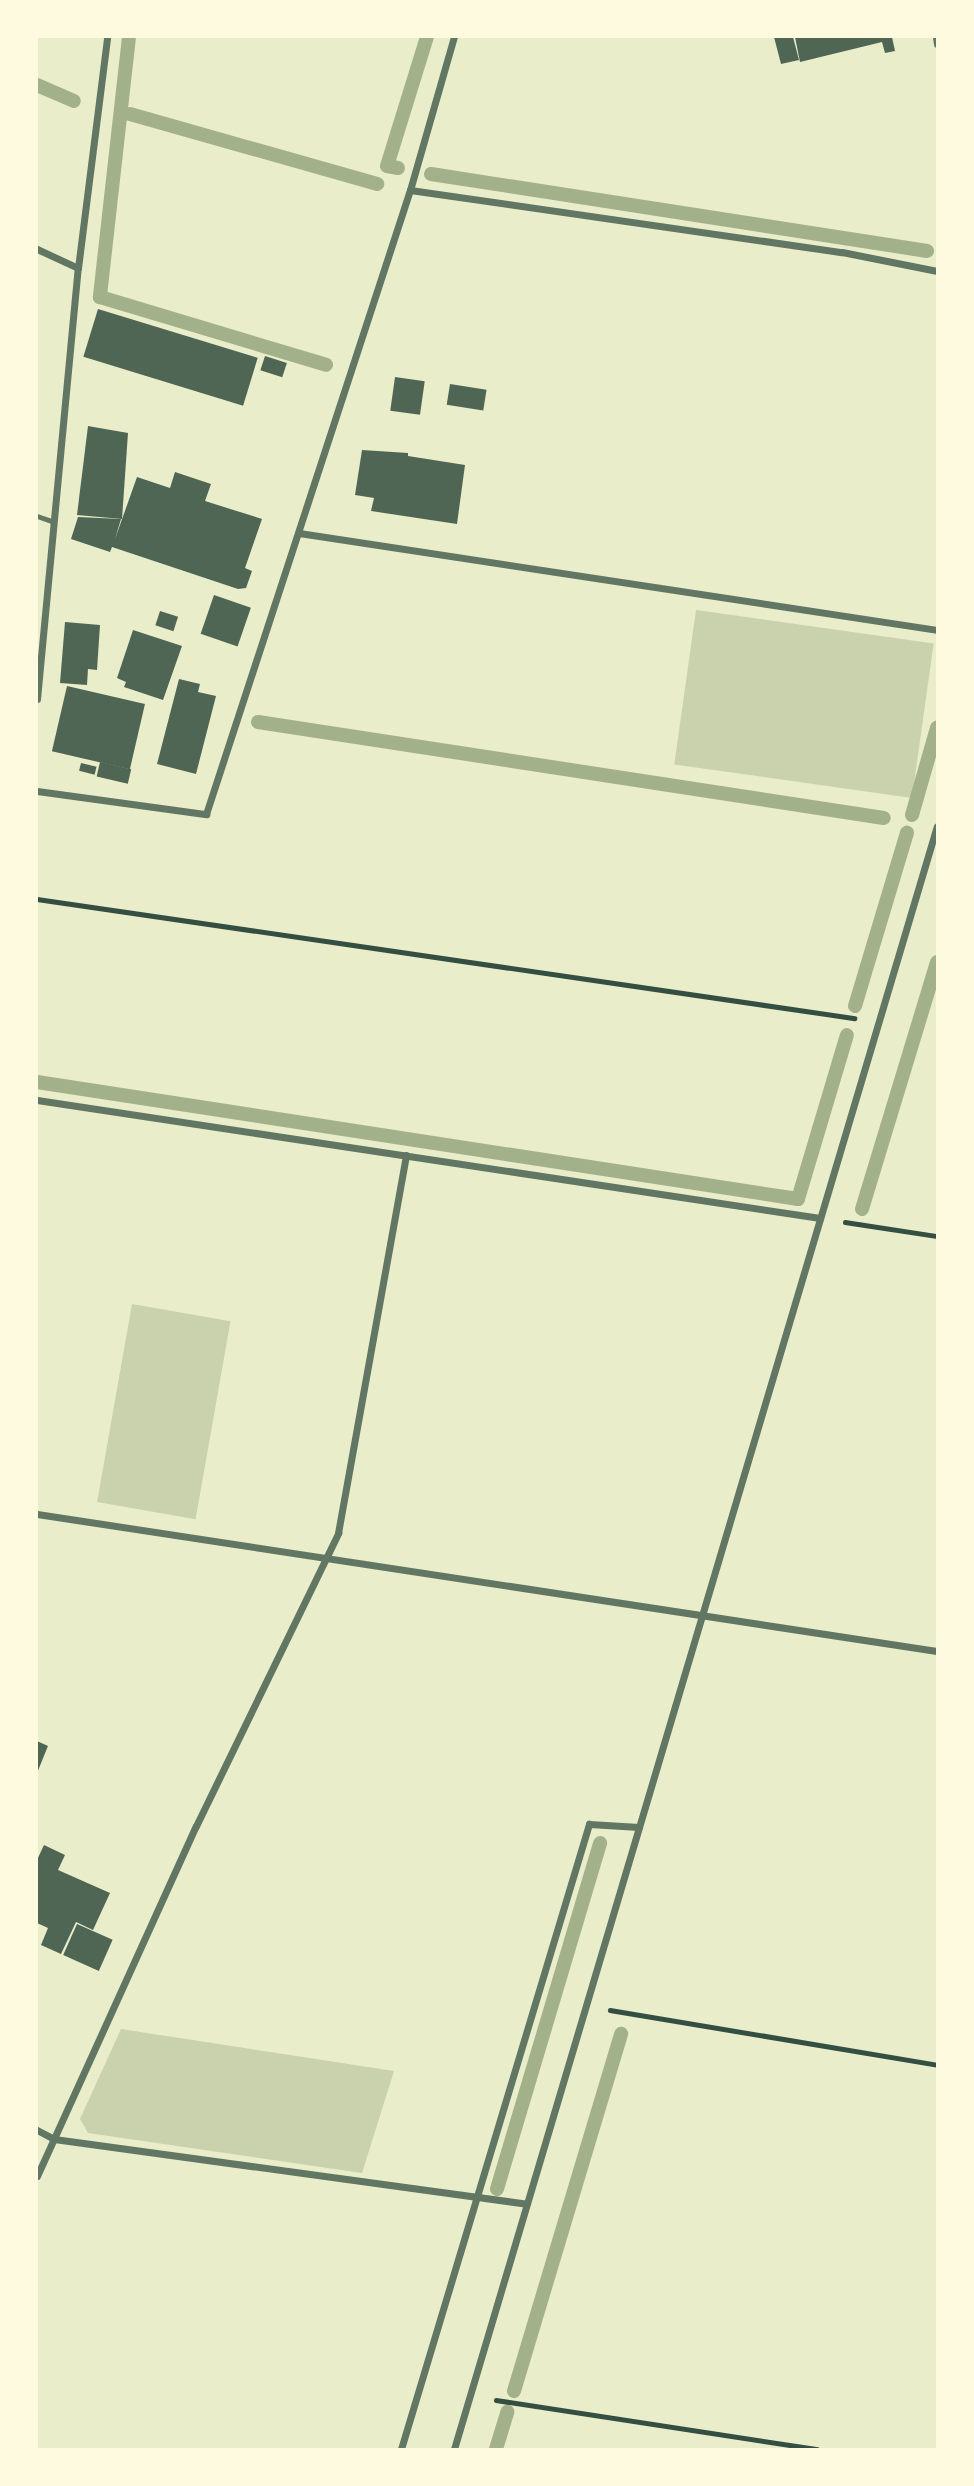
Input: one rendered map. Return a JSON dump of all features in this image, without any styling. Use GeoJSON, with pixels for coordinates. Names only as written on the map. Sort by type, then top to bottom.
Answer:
{"type":"FeatureCollection","features":[{"type":"Feature","properties":{"kind":"street"},"geometry":{"type":"LineString","coordinates":[[37,699],[78,268],[107,37]]}},
{"type":"Feature","properties":{"kind":"street"},"geometry":{"type":"LineString","coordinates":[[37,790],[206,814],[410,190],[454,37]]}},
{"type":"Feature","properties":{"kind":"street"},"geometry":{"type":"LineString","coordinates":[[936,37],[937,44]]}},
{"type":"Feature","properties":{"kind":"street"},"geometry":{"type":"LineString","coordinates":[[410,190],[842,252],[937,271]]}},
{"type":"Feature","properties":{"kind":"street"},"geometry":{"type":"LineString","coordinates":[[37,249],[78,268]]}},
{"type":"Feature","properties":{"kind":"street"},"geometry":{"type":"LineString","coordinates":[[299,533],[937,630]]}},
{"type":"Feature","properties":{"kind":"street"},"geometry":{"type":"LineString","coordinates":[[454,2449],[937,826]]}},
{"type":"Feature","properties":{"kind":"street"},"geometry":{"type":"LineString","coordinates":[[37,1100],[820,1218]]}},
{"type":"Feature","properties":{"kind":"street"},"geometry":{"type":"LineString","coordinates":[[37,2176],[196,1826],[338,1534],[406,1155]]}},
{"type":"Feature","properties":{"kind":"street"},"geometry":{"type":"LineString","coordinates":[[37,1514],[937,1651]]}},
{"type":"Feature","properties":{"kind":"street"},"geometry":{"type":"LineString","coordinates":[[401,2449],[589,1824],[639,1827]]}},
{"type":"Feature","properties":{"kind":"street"},"geometry":{"type":"LineString","coordinates":[[37,2130],[54,2139],[527,2204]]}},
{"type":"Feature","properties":{"kind":"lane"},"geometry":{"type":"LineString","coordinates":[[37,516],[54,522]]}},
{"type":"Feature","properties":{"kind":"path"},"geometry":{"type":"LineString","coordinates":[[37,899],[879,1022]]}},
{"type":"Feature","properties":{"kind":"path"},"geometry":{"type":"LineString","coordinates":[[820,1218],[937,1236]]}},
{"type":"Feature","properties":{"kind":"path"},"geometry":{"type":"LineString","coordinates":[[586,2006],[937,2065]]}},
{"type":"Feature","properties":{"kind":"path"},"geometry":{"type":"LineString","coordinates":[[470,2396],[817,2449]]}},
{"type":"Feature","properties":{"kind":"green space"},"geometry":{"type":"Polygon","coordinates":[[[696,610],[934,643],[912,798],[674,764],[696,610]]]}},
{"type":"Feature","properties":{"kind":"green space"},"geometry":{"type":"Polygon","coordinates":[[[132,1304],[230,1321],[196,1519],[97,1502],[132,1304]]]}},
{"type":"Feature","properties":{"kind":"green space"},"geometry":{"type":"Polygon","coordinates":[[[121,2029],[394,2071],[362,2173],[88,2133],[80,2119],[121,2029]]]}},
{"type":"Feature","properties":{"kind":"building"},"geometry":{"type":"Polygon","coordinates":[[[774,37],[793,37],[799,60],[781,64],[774,37]]]}},
{"type":"Feature","properties":{"kind":"building"},"geometry":{"type":"Polygon","coordinates":[[[795,37],[892,37],[895,51],[885,53],[882,42],[800,62],[795,37]]]}},
{"type":"Feature","properties":{"kind":"building"},"geometry":{"type":"Polygon","coordinates":[[[98,309],[258,358],[243,406],[83,357],[98,309]]]}},
{"type":"Feature","properties":{"kind":"building"},"geometry":{"type":"Polygon","coordinates":[[[265,356],[287,363],[282,377],[260,370],[265,356]]]}},
{"type":"Feature","properties":{"kind":"building"},"geometry":{"type":"Polygon","coordinates":[[[395,377],[425,381],[420,415],[390,411],[395,377]]]}},
{"type":"Feature","properties":{"kind":"building"},"geometry":{"type":"Polygon","coordinates":[[[450,384],[487,390],[483,411],[447,405],[450,384]]]}},
{"type":"Feature","properties":{"kind":"building"},"geometry":{"type":"Polygon","coordinates":[[[88,426],[128,433],[122,519],[77,515],[88,426]]]}},
{"type":"Feature","properties":{"kind":"building"},"geometry":{"type":"Polygon","coordinates":[[[362,450],[408,453],[408,456],[465,465],[457,524],[371,511],[374,498],[355,495],[362,450]]]}},
{"type":"Feature","properties":{"kind":"building"},"geometry":{"type":"Polygon","coordinates":[[[175,472],[211,484],[205,501],[262,519],[245,568],[252,571],[246,588],[238,589],[112,547],[110,552],[71,539],[78,517],[121,519],[115,539],[137,477],[170,488],[175,472]]]}},
{"type":"Feature","properties":{"kind":"building"},"geometry":{"type":"Polygon","coordinates":[[[214,595],[251,608],[238,646],[201,634],[214,595]]]}},
{"type":"Feature","properties":{"kind":"building"},"geometry":{"type":"Polygon","coordinates":[[[160,611],[178,617],[173,631],[155,625],[160,611]]]}},
{"type":"Feature","properties":{"kind":"building"},"geometry":{"type":"Polygon","coordinates":[[[65,622],[100,625],[97,670],[88,669],[87,685],[60,683],[65,622]]]}},
{"type":"Feature","properties":{"kind":"building"},"geometry":{"type":"Polygon","coordinates":[[[133,630],[182,646],[163,700],[124,687],[126,682],[117,678],[133,630]]]}},
{"type":"Feature","properties":{"kind":"building"},"geometry":{"type":"Polygon","coordinates":[[[179,679],[200,684],[198,692],[216,696],[196,774],[157,764],[179,679]]]}},
{"type":"Feature","properties":{"kind":"building"},"geometry":{"type":"Polygon","coordinates":[[[67,686],[145,704],[130,769],[52,751],[67,686]]]}},
{"type":"Feature","properties":{"kind":"building"},"geometry":{"type":"Polygon","coordinates":[[[100,762],[131,769],[128,784],[97,777],[100,762]]]}},
{"type":"Feature","properties":{"kind":"building"},"geometry":{"type":"Polygon","coordinates":[[[81,763],[97,767],[95,775],[79,771],[81,763]]]}},
{"type":"Feature","properties":{"kind":"building"},"geometry":{"type":"Polygon","coordinates":[[[37,1741],[48,1746],[37,1773],[37,1741]]]}},
{"type":"Feature","properties":{"kind":"building"},"geometry":{"type":"Polygon","coordinates":[[[44,1845],[65,1855],[58,1870],[110,1893],[93,1930],[76,1922],[61,1954],[41,1945],[48,1928],[37,1923],[37,1860],[44,1845]]]}},
{"type":"Feature","properties":{"kind":"building"},"geometry":{"type":"Polygon","coordinates":[[[77,1924],[113,1940],[99,1971],[63,1955],[77,1924]]]}},
{"type":"Feature","properties":{"kind":"waterway"},"geometry":{"type":"LineString","coordinates":[[129,37],[100,297],[326,365]]}},
{"type":"Feature","properties":{"kind":"waterway"},"geometry":{"type":"LineString","coordinates":[[398,168],[387,166],[427,37]]}},
{"type":"Feature","properties":{"kind":"waterway"},"geometry":{"type":"LineString","coordinates":[[37,85],[74,101]]}},
{"type":"Feature","properties":{"kind":"waterway"},"geometry":{"type":"LineString","coordinates":[[130,114],[377,184]]}},
{"type":"Feature","properties":{"kind":"waterway"},"geometry":{"type":"LineString","coordinates":[[431,174],[927,251]]}},
{"type":"Feature","properties":{"kind":"waterway"},"geometry":{"type":"LineString","coordinates":[[258,722],[884,818]]}},
{"type":"Feature","properties":{"kind":"waterway"},"geometry":{"type":"LineString","coordinates":[[912,815],[937,728]]}},
{"type":"Feature","properties":{"kind":"waterway"},"geometry":{"type":"LineString","coordinates":[[855,1006],[907,833]]}},
{"type":"Feature","properties":{"kind":"waterway"},"geometry":{"type":"LineString","coordinates":[[862,1209],[937,962]]}},
{"type":"Feature","properties":{"kind":"waterway"},"geometry":{"type":"LineString","coordinates":[[37,1082],[798,1199],[847,1035]]}},
{"type":"Feature","properties":{"kind":"waterway"},"geometry":{"type":"LineString","coordinates":[[497,2189],[600,1843]]}},
{"type":"Feature","properties":{"kind":"waterway"},"geometry":{"type":"LineString","coordinates":[[514,2391],[621,2034]]}},
{"type":"Feature","properties":{"kind":"waterway"},"geometry":{"type":"LineString","coordinates":[[496,2449],[507,2412]]}}]}
